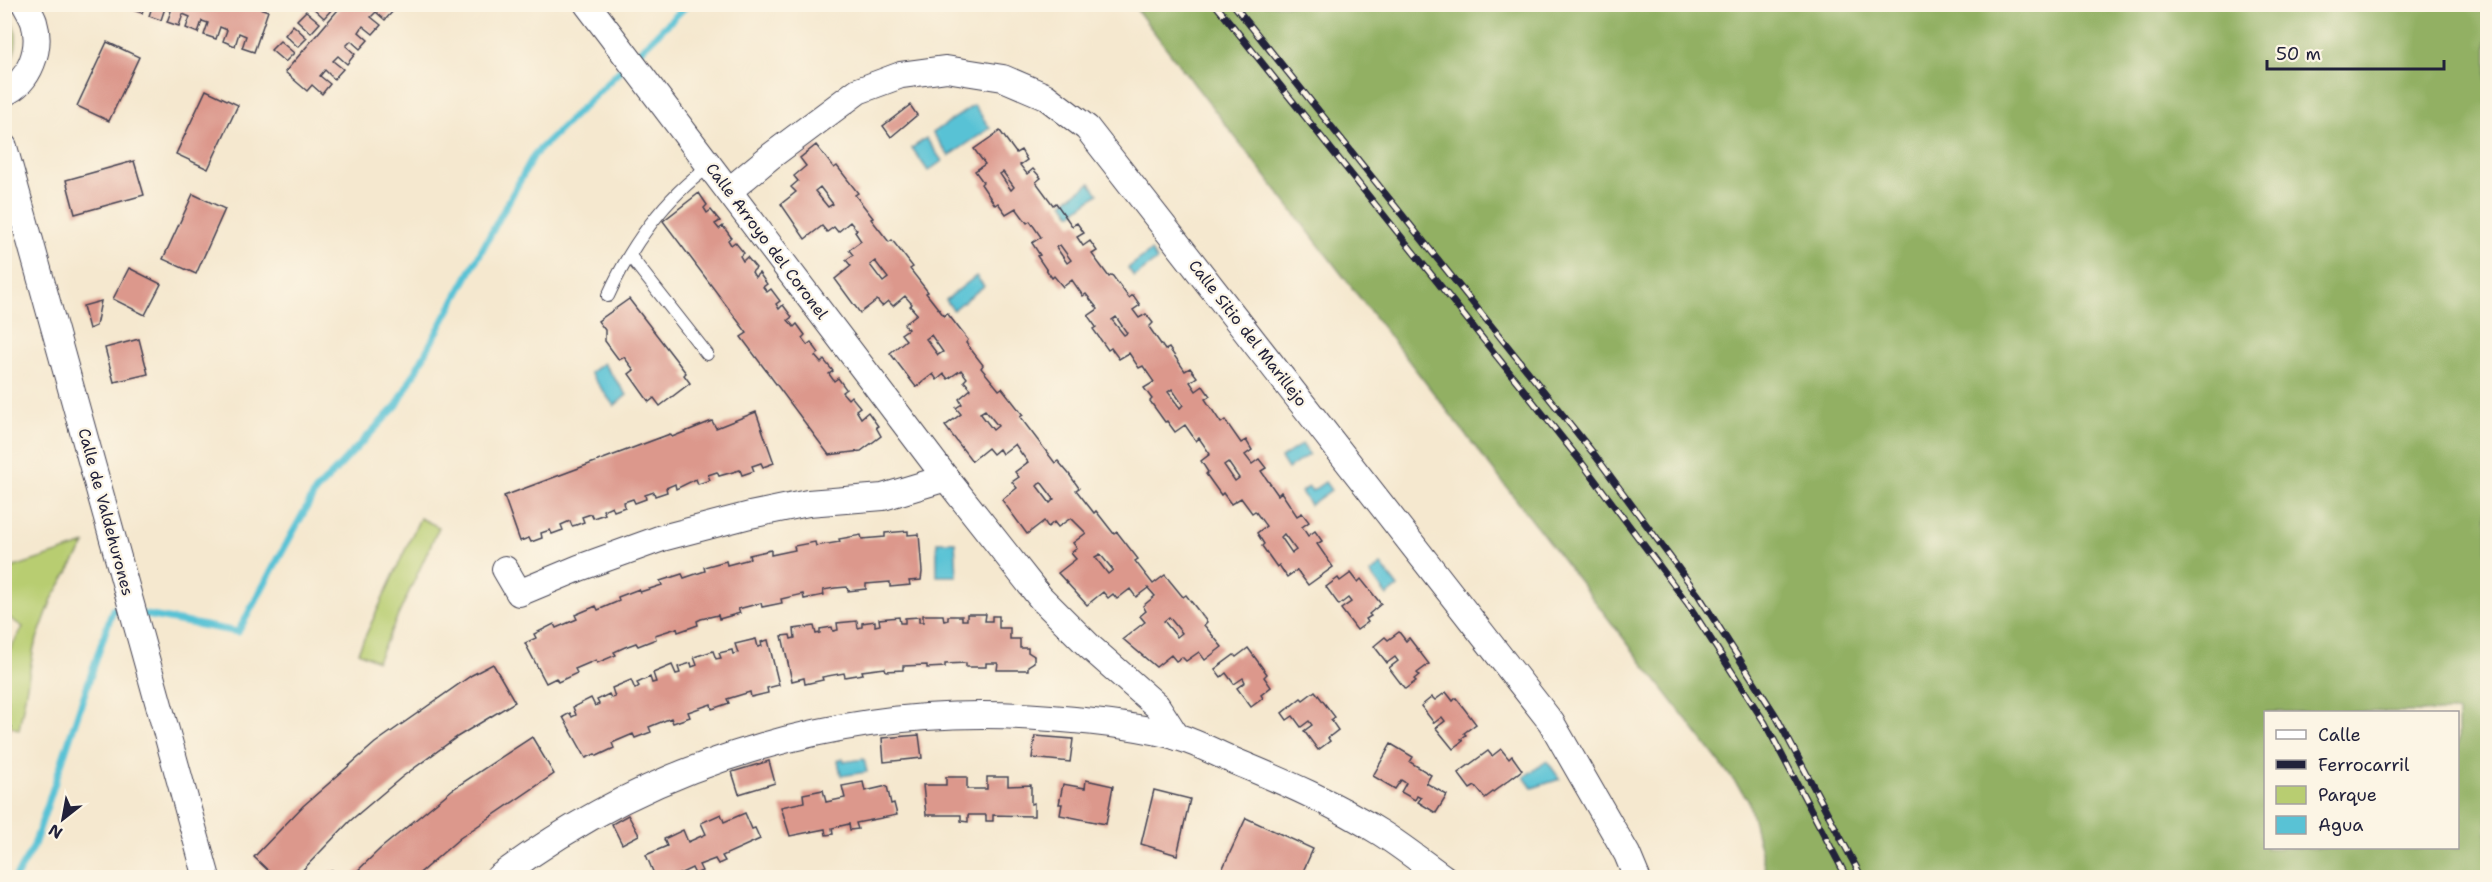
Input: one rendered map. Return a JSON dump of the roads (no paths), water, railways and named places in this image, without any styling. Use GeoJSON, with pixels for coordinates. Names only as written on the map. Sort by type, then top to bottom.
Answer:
{"type":"FeatureCollection","features":[{"type":"Feature","properties":{"kind":"street"},"geometry":{"type":"LineString","coordinates":[[4,93],[24,78],[33,60],[37,41],[34,21],[25,4]]}},
{"type":"Feature","properties":{"kind":"street","name":"Calle Arroyo del Coronel"},"geometry":{"type":"LineString","coordinates":[[587,4],[946,478],[1040,597],[1090,647],[1156,706],[1177,737]]}},
{"type":"Feature","properties":{"kind":"street","name":"Calle Sitio del Marillejo"},"geometry":{"type":"LineString","coordinates":[[730,190],[771,156],[858,91],[901,75],[946,69],[1003,78],[1045,96],[1087,128],[1551,722],[1627,854],[1637,878]]}},
{"type":"Feature","properties":{"kind":"street","name":"Calle de Valdehurones"},"geometry":{"type":"LineString","coordinates":[[4,147],[205,873]]}},
{"type":"Feature","properties":{"kind":"street"},"geometry":{"type":"LineString","coordinates":[[505,569],[519,593],[662,538],[750,514],[808,503],[883,497],[946,478]]}},
{"type":"Feature","properties":{"kind":"street"},"geometry":{"type":"LineString","coordinates":[[498,878],[530,854],[593,815],[670,777],[751,748],[835,728],[920,716],[1006,714],[1092,721],[1177,737],[1294,786],[1380,833],[1444,878]]}},
{"type":"Feature","properties":{"kind":"lane"},"geometry":{"type":"LineString","coordinates":[[608,296],[646,231],[705,160]]}},
{"type":"Feature","properties":{"kind":"lane"},"geometry":{"type":"LineString","coordinates":[[630,256],[707,354]]}},
{"type":"Feature","properties":{"kind":"water"},"geometry":{"type":"Polygon","coordinates":[[[974,105],[990,128],[949,156],[933,133],[974,105]]]}},
{"type":"Feature","properties":{"kind":"water"},"geometry":{"type":"Polygon","coordinates":[[[926,138],[942,161],[928,171],[912,148],[926,138]]]}},
{"type":"Feature","properties":{"kind":"water"},"geometry":{"type":"Polygon","coordinates":[[[1090,183],[1098,194],[1071,214],[1063,202],[1090,183]]]}},
{"type":"Feature","properties":{"kind":"water"},"geometry":{"type":"Polygon","coordinates":[[[1151,251],[1157,260],[1134,277],[1128,268],[1151,251]]]}},
{"type":"Feature","properties":{"kind":"water"},"geometry":{"type":"Polygon","coordinates":[[[976,276],[984,286],[953,310],[946,300],[976,276]]]}},
{"type":"Feature","properties":{"kind":"water"},"geometry":{"type":"Polygon","coordinates":[[[603,363],[627,395],[614,406],[590,373],[603,363]]]}},
{"type":"Feature","properties":{"kind":"water"},"geometry":{"type":"Polygon","coordinates":[[[1302,444],[1309,454],[1288,469],[1281,458],[1302,444]]]}},
{"type":"Feature","properties":{"kind":"water"},"geometry":{"type":"Polygon","coordinates":[[[1325,482],[1331,490],[1310,505],[1301,492],[1309,487],[1312,491],[1325,482]]]}},
{"type":"Feature","properties":{"kind":"water"},"geometry":{"type":"Polygon","coordinates":[[[937,542],[955,542],[957,576],[937,576],[937,542]]]}},
{"type":"Feature","properties":{"kind":"water"},"geometry":{"type":"Polygon","coordinates":[[[1381,565],[1398,587],[1387,596],[1370,573],[1381,565]]]}},
{"type":"Feature","properties":{"kind":"water"},"geometry":{"type":"Polygon","coordinates":[[[843,759],[844,762],[864,759],[867,772],[841,776],[838,760],[843,759]]]}},
{"type":"Feature","properties":{"kind":"water"},"geometry":{"type":"Polygon","coordinates":[[[1547,761],[1560,779],[1532,788],[1524,777],[1547,761]]]}},
{"type":"Feature","properties":{"kind":"waterway"},"geometry":{"type":"LineString","coordinates":[[141,614],[238,632],[315,492],[397,405],[534,155],[688,4]]}},
{"type":"Feature","properties":{"kind":"waterway"},"geometry":{"type":"LineString","coordinates":[[15,878],[33,848],[113,609],[127,612]]}},
{"type":"Feature","properties":{"kind":"railway"},"geometry":{"type":"LineString","coordinates":[[1215,4],[1582,463],[1688,604],[1765,723],[1847,878]]}},
{"type":"Feature","properties":{"kind":"railway"},"geometry":{"type":"LineString","coordinates":[[1233,4],[1594,454],[1699,596],[1776,716],[1862,878]]}}]}
